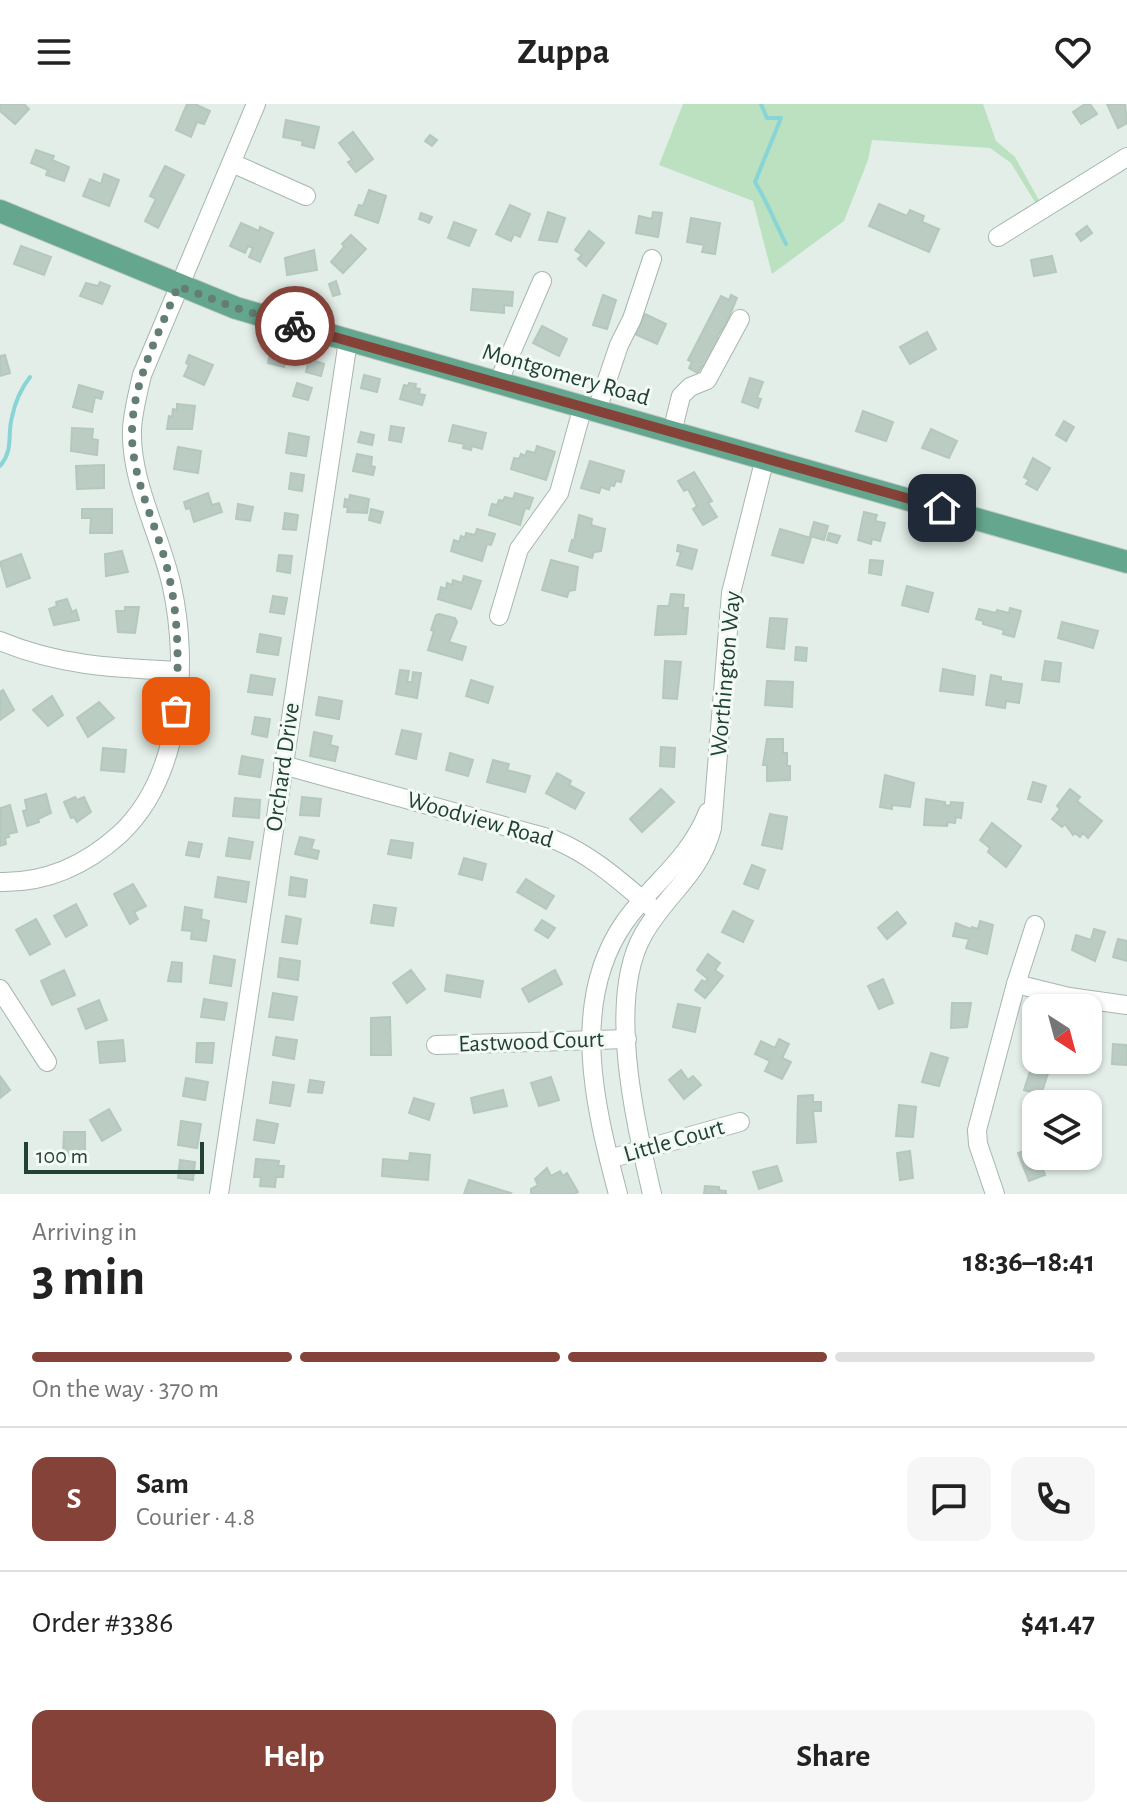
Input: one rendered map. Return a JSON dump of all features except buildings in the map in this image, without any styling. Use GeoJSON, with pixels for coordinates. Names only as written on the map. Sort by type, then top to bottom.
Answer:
{"type":"FeatureCollection","features":[{"type":"Feature","properties":{"kind":"main road","name":"Montgomery Road"},"geometry":{"type":"LineString","coordinates":[[0,211],[236,308],[1127,562]]}},
{"type":"Feature","properties":{"kind":"street"},"geometry":{"type":"LineString","coordinates":[[0,882],[17,882],[62,873],[85,862],[128,826],[159,776],[176,711],[178,628],[172,589],[138,478],[132,428],[142,375],[256,104]]}},
{"type":"Feature","properties":{"kind":"street"},"geometry":{"type":"LineString","coordinates":[[998,237],[1127,157]]}},
{"type":"Feature","properties":{"kind":"street"},"geometry":{"type":"LineString","coordinates":[[232,163],[306,196]]}},
{"type":"Feature","properties":{"kind":"street"},"geometry":{"type":"LineString","coordinates":[[499,616],[519,549],[559,493],[590,408],[652,259]]}},
{"type":"Feature","properties":{"kind":"street"},"geometry":{"type":"LineString","coordinates":[[498,383],[542,281]]}},
{"type":"Feature","properties":{"kind":"street"},"geometry":{"type":"LineString","coordinates":[[672,432],[681,396],[690,387],[707,380],[740,319]]}},
{"type":"Feature","properties":{"kind":"street","name":"Orchard Drive"},"geometry":{"type":"LineString","coordinates":[[219,1194],[348,341]]}},
{"type":"Feature","properties":{"kind":"street","name":"Worthington Way"},"geometry":{"type":"LineString","coordinates":[[618,1194],[598,1109],[590,1041],[595,996],[610,946],[650,906],[683,885],[708,846],[731,593],[765,458]]}},
{"type":"Feature","properties":{"kind":"street"},"geometry":{"type":"LineString","coordinates":[[0,641],[68,663],[179,671]]}},
{"type":"Feature","properties":{"kind":"street","name":"Woodview Road"},"geometry":{"type":"LineString","coordinates":[[283,765],[555,840],[596,861],[650,906]]}},
{"type":"Feature","properties":{"kind":"street","name":"Worthington Way"},"geometry":{"type":"LineString","coordinates":[[650,906],[634,956],[627,1006],[627,1039],[633,1107],[652,1194]]}},
{"type":"Feature","properties":{"kind":"street"},"geometry":{"type":"LineString","coordinates":[[995,1194],[978,1144],[977,1130],[1035,925]]}},
{"type":"Feature","properties":{"kind":"street"},"geometry":{"type":"LineString","coordinates":[[1016,984],[1069,997],[1127,1005]]}},
{"type":"Feature","properties":{"kind":"street"},"geometry":{"type":"LineString","coordinates":[[0,989],[47,1062]]}},
{"type":"Feature","properties":{"kind":"street","name":"Eastwood Court"},"geometry":{"type":"LineString","coordinates":[[436,1045],[627,1039]]}},
{"type":"Feature","properties":{"kind":"street","name":"Little Court"},"geometry":{"type":"LineString","coordinates":[[609,1159],[740,1122]]}},
{"type":"Feature","properties":{"kind":"green space"},"geometry":{"type":"Polygon","coordinates":[[[683,104],[983,104],[996,141],[1015,157],[1040,202],[1035,202],[1011,163],[990,148],[872,140],[868,160],[844,221],[772,274],[753,201],[659,165],[683,104]]]}},
{"type":"Feature","properties":{"kind":"waterway"},"geometry":{"type":"LineString","coordinates":[[761,104],[767,118],[781,118],[755,182],[786,244]]}},
{"type":"Feature","properties":{"kind":"waterway"},"geometry":{"type":"LineString","coordinates":[[0,466],[9,448],[16,401],[30,377]]}},
{"type":"Feature","properties":{"kind":"way so far"},"geometry":{"type":"LineString","coordinates":[[176,711],[179,671],[177,615],[165,559],[138,478],[133,452],[135,402],[142,375],[178,286],[295,326]]}},
{"type":"Feature","properties":{"kind":"route"},"geometry":{"type":"LineString","coordinates":[[295,326],[942,508]]}}]}
